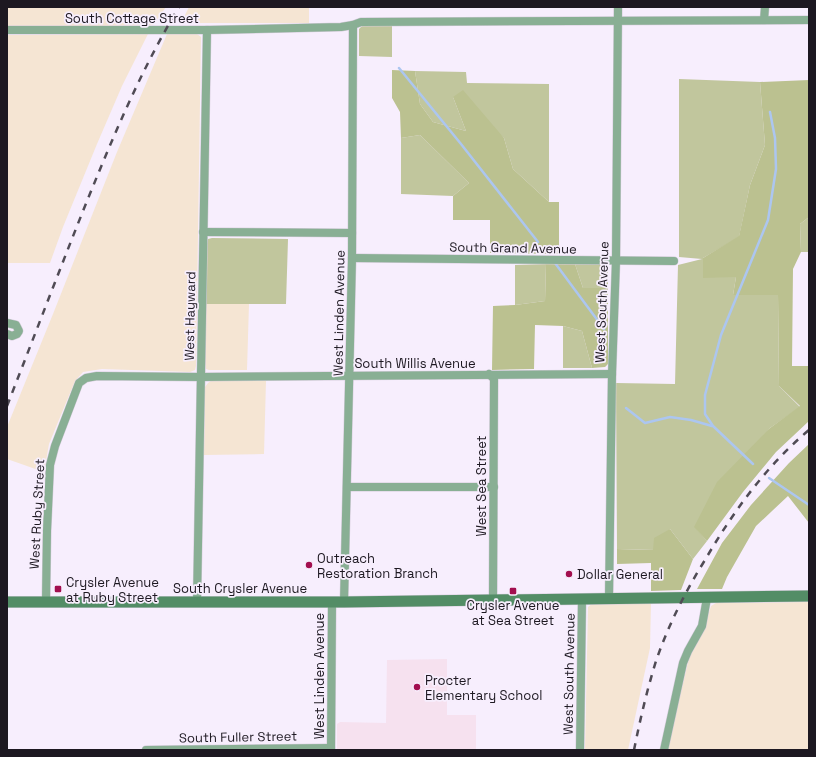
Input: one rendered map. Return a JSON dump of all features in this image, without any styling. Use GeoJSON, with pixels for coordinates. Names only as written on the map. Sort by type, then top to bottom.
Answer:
{"type":"FeatureCollection","features":[{"type":"Feature","properties":{"kind":"main road","name":"South Crysler Avenue"},"geometry":{"type":"LineString","coordinates":[[7,602],[344,602],[809,596]]}},
{"type":"Feature","properties":{"kind":"street","name":"West South Avenue"},"geometry":{"type":"LineString","coordinates":[[609,598],[612,374],[616,261],[618,7]]}},
{"type":"Feature","properties":{"kind":"street"},"geometry":{"type":"LineString","coordinates":[[764,20],[765,7]]}},
{"type":"Feature","properties":{"kind":"street","name":"South Cottage Street"},"geometry":{"type":"LineString","coordinates":[[7,30],[207,30],[341,27],[362,22],[809,20]]}},
{"type":"Feature","properties":{"kind":"street","name":"West Linden Avenue"},"geometry":{"type":"LineString","coordinates":[[344,602],[352,258],[353,25]]}},
{"type":"Feature","properties":{"kind":"street","name":"West Hayward"},"geometry":{"type":"LineString","coordinates":[[197,602],[207,30]]}},
{"type":"Feature","properties":{"kind":"street"},"geometry":{"type":"LineString","coordinates":[[203,232],[352,233]]}},
{"type":"Feature","properties":{"kind":"street","name":"South Grand Avenue"},"geometry":{"type":"LineString","coordinates":[[352,258],[674,261]]}},
{"type":"Feature","properties":{"kind":"street"},"geometry":{"type":"LineString","coordinates":[[7,323],[16,325],[19,331],[15,336],[7,334]]}},
{"type":"Feature","properties":{"kind":"street","name":"West Sea Street"},"geometry":{"type":"LineString","coordinates":[[489,374],[494,379],[493,599]]}},
{"type":"Feature","properties":{"kind":"street","name":"South Willis Avenue"},"geometry":{"type":"LineString","coordinates":[[68,408],[79,383],[86,378],[97,376],[201,377],[612,374]]}},
{"type":"Feature","properties":{"kind":"street","name":"West Ruby Street"},"geometry":{"type":"LineString","coordinates":[[46,601],[50,465],[68,408]]}},
{"type":"Feature","properties":{"kind":"street"},"geometry":{"type":"LineString","coordinates":[[347,487],[494,487]]}},
{"type":"Feature","properties":{"kind":"street"},"geometry":{"type":"LineString","coordinates":[[664,750],[683,662],[702,626],[707,598]]}},
{"type":"Feature","properties":{"kind":"street","name":"West South Avenue"},"geometry":{"type":"LineString","coordinates":[[580,750],[582,599]]}},
{"type":"Feature","properties":{"kind":"street","name":"West Linden Avenue"},"geometry":{"type":"LineString","coordinates":[[331,749],[332,602]]}},
{"type":"Feature","properties":{"kind":"street","name":"South Fuller Street"},"geometry":{"type":"LineString","coordinates":[[146,750],[331,749]]}},
{"type":"Feature","properties":{"kind":"shaded area"},"geometry":{"type":"Polygon","coordinates":[[[7,7],[166,7],[153,25],[7,28],[7,7]]]}},
{"type":"Feature","properties":{"kind":"shaded area"},"geometry":{"type":"Polygon","coordinates":[[[189,7],[309,7],[309,23],[181,23],[189,7]]]}},
{"type":"Feature","properties":{"kind":"shaded area"},"geometry":{"type":"Polygon","coordinates":[[[148,34],[122,86],[97,144],[50,263],[8,263],[7,35],[148,34]]]}},
{"type":"Feature","properties":{"kind":"shaded area"},"geometry":{"type":"Polygon","coordinates":[[[167,34],[197,34],[201,37],[195,370],[190,372],[102,369],[83,372],[75,381],[49,444],[44,472],[7,459],[7,427],[117,152],[167,34]]]}},
{"type":"Feature","properties":{"kind":"shaded area"},"geometry":{"type":"Polygon","coordinates":[[[206,304],[249,304],[247,370],[206,369],[206,304]]]}},
{"type":"Feature","properties":{"kind":"shaded area"},"geometry":{"type":"Polygon","coordinates":[[[212,380],[266,381],[264,454],[204,455],[205,387],[212,380]]]}},
{"type":"Feature","properties":{"kind":"shaded area"},"geometry":{"type":"Polygon","coordinates":[[[809,602],[809,750],[668,750],[689,658],[702,634],[711,606],[716,603],[809,602]]]}},
{"type":"Feature","properties":{"kind":"shaded area"},"geometry":{"type":"Polygon","coordinates":[[[593,603],[651,603],[650,648],[628,750],[585,750],[588,607],[593,603]]]}},
{"type":"Feature","properties":{"kind":"shaded area","name":"Procter Elementary School"},"geometry":{"type":"Polygon","coordinates":[[[447,659],[447,715],[476,715],[476,750],[337,750],[337,724],[340,722],[386,723],[387,660],[447,659]]]}},
{"type":"Feature","properties":{"kind":"green space"},"geometry":{"type":"Polygon","coordinates":[[[392,25],[392,57],[359,56],[359,29],[362,26],[392,25]]]}},
{"type":"Feature","properties":{"kind":"green space"},"geometry":{"type":"Polygon","coordinates":[[[392,70],[415,71],[420,104],[433,122],[466,131],[453,97],[463,90],[504,138],[513,169],[549,202],[559,202],[559,254],[490,253],[490,220],[453,220],[453,196],[469,183],[420,135],[401,138],[400,112],[392,98],[392,70]]]}},
{"type":"Feature","properties":{"kind":"green space"},"geometry":{"type":"Polygon","coordinates":[[[415,71],[466,72],[467,83],[549,84],[549,202],[513,169],[504,138],[453,97],[466,131],[433,122],[420,104],[415,71]]]}},
{"type":"Feature","properties":{"kind":"green space"},"geometry":{"type":"Polygon","coordinates":[[[679,79],[760,82],[765,145],[750,185],[739,237],[703,258],[703,277],[736,277],[733,295],[778,295],[779,386],[800,407],[770,428],[695,527],[707,541],[693,559],[670,529],[654,550],[617,549],[616,383],[675,384],[678,265],[702,259],[679,257],[679,79]]]}},
{"type":"Feature","properties":{"kind":"green space"},"geometry":{"type":"Polygon","coordinates":[[[809,80],[809,217],[800,224],[801,252],[793,269],[792,366],[809,366],[809,421],[776,452],[743,492],[707,541],[694,527],[717,482],[770,428],[800,406],[779,386],[778,295],[733,295],[736,277],[703,278],[703,258],[739,236],[750,185],[765,145],[760,82],[809,80]]]}},
{"type":"Feature","properties":{"kind":"green space"},"geometry":{"type":"Polygon","coordinates":[[[420,135],[469,183],[453,196],[401,194],[401,138],[420,135]]]}},
{"type":"Feature","properties":{"kind":"green space"},"geometry":{"type":"Polygon","coordinates":[[[809,217],[809,252],[801,252],[800,224],[809,217]]]}},
{"type":"Feature","properties":{"kind":"green space"},"geometry":{"type":"Polygon","coordinates":[[[208,239],[288,239],[286,304],[206,304],[207,243],[208,239]]]}},
{"type":"Feature","properties":{"kind":"green space"},"geometry":{"type":"Polygon","coordinates":[[[546,264],[545,301],[515,305],[515,265],[546,264]]]}},
{"type":"Feature","properties":{"kind":"green space"},"geometry":{"type":"Polygon","coordinates":[[[546,264],[575,264],[583,288],[608,288],[608,364],[605,367],[592,368],[582,331],[563,326],[535,325],[534,369],[492,370],[493,306],[545,301],[546,264]]]}},
{"type":"Feature","properties":{"kind":"green space"},"geometry":{"type":"Polygon","coordinates":[[[575,264],[604,264],[608,266],[608,288],[583,288],[575,264]]]}},
{"type":"Feature","properties":{"kind":"green space"},"geometry":{"type":"Polygon","coordinates":[[[563,326],[582,331],[592,368],[563,368],[563,326]]]}},
{"type":"Feature","properties":{"kind":"green space"},"geometry":{"type":"Polygon","coordinates":[[[809,444],[809,523],[788,496],[756,526],[727,577],[722,589],[697,589],[722,543],[751,505],[789,463],[809,444]]]}},
{"type":"Feature","properties":{"kind":"green space"},"geometry":{"type":"Polygon","coordinates":[[[670,529],[693,559],[681,590],[651,591],[651,563],[617,564],[617,549],[653,550],[654,538],[670,529]]]}},
{"type":"Feature","properties":{"kind":"waterway"},"geometry":{"type":"LineString","coordinates":[[399,68],[538,242]]}},
{"type":"Feature","properties":{"kind":"waterway"},"geometry":{"type":"LineString","coordinates":[[753,464],[713,426],[705,414],[705,395],[721,335],[768,220],[776,169],[775,138],[770,112]]}},
{"type":"Feature","properties":{"kind":"waterway"},"geometry":{"type":"LineString","coordinates":[[555,263],[604,329]]}},
{"type":"Feature","properties":{"kind":"waterway"},"geometry":{"type":"LineString","coordinates":[[626,408],[645,423],[670,417],[691,420],[712,426]]}},
{"type":"Feature","properties":{"kind":"waterway"},"geometry":{"type":"LineString","coordinates":[[769,478],[809,505]]}},
{"type":"Feature","properties":{"kind":"railway"},"geometry":{"type":"LineString","coordinates":[[7,406],[81,216],[114,136],[151,57],[179,7]]}},
{"type":"Feature","properties":{"kind":"railway"},"geometry":{"type":"LineString","coordinates":[[634,750],[656,661],[672,622],[691,584],[727,524],[751,490],[793,444],[809,430]]}},
{"type":"Feature","properties":{"kind":"place","name":"Outreach Restoration Branch"},"geometry":{"type":"Point","coordinates":[309,565]}},
{"type":"Feature","properties":{"kind":"place","name":"Dollar General"},"geometry":{"type":"Point","coordinates":[569,574]}},
{"type":"Feature","properties":{"kind":"place","name":"Crysler Avenue at Ruby Street"},"geometry":{"type":"Point","coordinates":[58,589]}},
{"type":"Feature","properties":{"kind":"place","name":"Crysler Avenue at Sea Street"},"geometry":{"type":"Point","coordinates":[513,591]}},
{"type":"Feature","properties":{"kind":"place","name":"Procter Elementary School"},"geometry":{"type":"Point","coordinates":[417,687]}}]}
